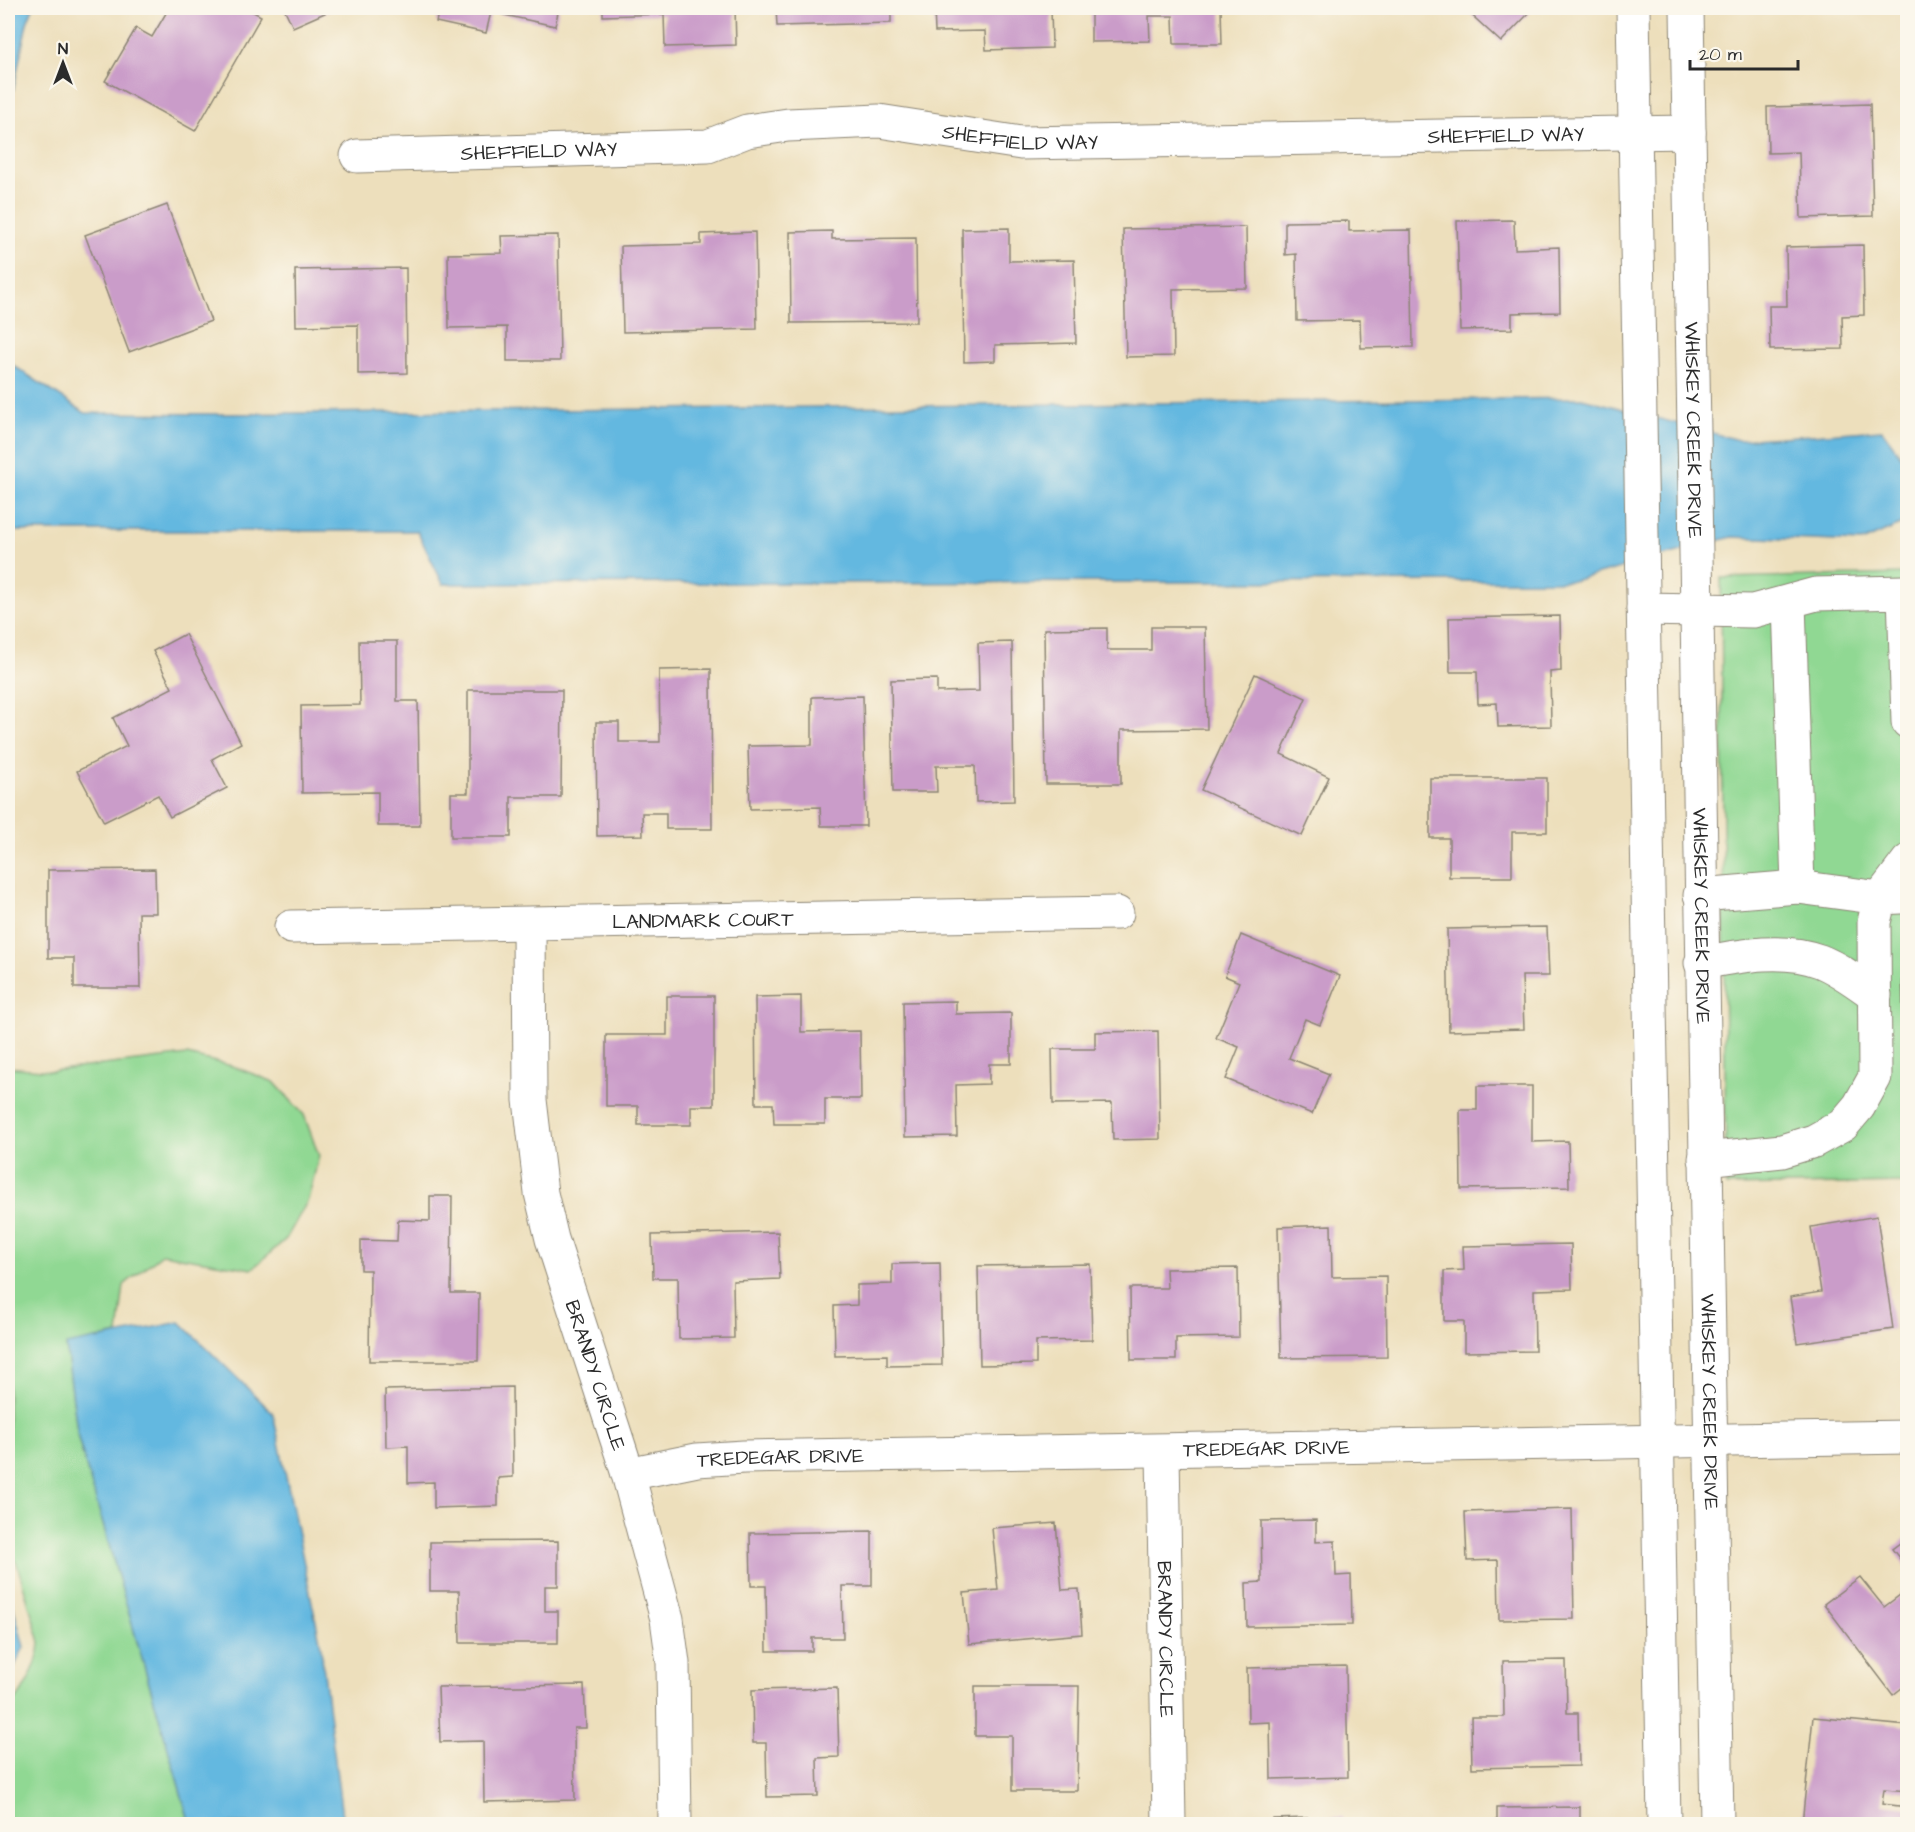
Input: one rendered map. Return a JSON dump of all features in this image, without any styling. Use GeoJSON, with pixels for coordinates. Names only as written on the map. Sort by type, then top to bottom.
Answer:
{"type":"FeatureCollection","features":[{"type":"Feature","properties":{"kind":"street"},"geometry":{"type":"LineString","coordinates":[[1633,8],[1664,1824]]}},
{"type":"Feature","properties":{"kind":"street","name":"WHISKEY CREEK DRIVE"},"geometry":{"type":"LineString","coordinates":[[1687,8],[1717,1824]]}},
{"type":"Feature","properties":{"kind":"street","name":"SHEFFIELD WAY"},"geometry":{"type":"LineString","coordinates":[[357,156],[708,146],[747,131],[788,125],[879,121],[1022,143],[1689,132]]}},
{"type":"Feature","properties":{"kind":"street"},"geometry":{"type":"LineString","coordinates":[[1643,594],[1696,594],[1753,611],[1816,594],[1906,592],[1908,722]]}},
{"type":"Feature","properties":{"kind":"street"},"geometry":{"type":"LineString","coordinates":[[1789,602],[1798,887]]}},
{"type":"Feature","properties":{"kind":"street"},"geometry":{"type":"LineString","coordinates":[[1705,1160],[1782,1151],[1814,1141],[1843,1125],[1859,1106],[1875,1077],[1874,922],[1894,897],[1908,861]]}},
{"type":"Feature","properties":{"kind":"street"},"geometry":{"type":"LineString","coordinates":[[1700,895],[1798,887],[1894,897]]}},
{"type":"Feature","properties":{"kind":"street","name":"LANDMARK COURT"},"geometry":{"type":"LineString","coordinates":[[291,927],[1117,913]]}},
{"type":"Feature","properties":{"kind":"street","name":"BRANDY CIRCLE"},"geometry":{"type":"LineString","coordinates":[[530,924],[530,1100],[541,1193],[552,1239],[628,1473],[668,1619],[673,1663],[675,1824]]}},
{"type":"Feature","properties":{"kind":"street"},"geometry":{"type":"LineString","coordinates":[[1701,963],[1754,954],[1819,961],[1846,975],[1875,995]]}},
{"type":"Feature","properties":{"kind":"street","name":"TREDEGAR DRIVE"},"geometry":{"type":"LineString","coordinates":[[628,1473],[697,1460],[744,1457],[1163,1451],[1657,1439],[1711,1441],[1908,1437]]}},
{"type":"Feature","properties":{"kind":"street","name":"BRANDY CIRCLE"},"geometry":{"type":"LineString","coordinates":[[1163,1451],[1169,1824]]}},
{"type":"Feature","properties":{"kind":"green space"},"geometry":{"type":"Polygon","coordinates":[[[1907,574],[1907,1183],[1726,1186],[1721,578],[1907,574]]]}},
{"type":"Feature","properties":{"kind":"green space"},"geometry":{"type":"Polygon","coordinates":[[[187,1055],[232,1066],[274,1082],[304,1115],[319,1156],[308,1200],[286,1239],[252,1269],[162,1254],[124,1285],[118,1334],[66,1346],[78,1438],[190,1824],[8,1824],[8,1710],[29,1678],[37,1659],[40,1642],[17,1564],[8,1550],[8,1067],[52,1071],[187,1055]]]}},
{"type":"Feature","properties":{"kind":"water"},"geometry":{"type":"Polygon","coordinates":[[[8,8],[33,8],[27,23],[8,116],[8,8]]]}},
{"type":"Feature","properties":{"kind":"water"},"geometry":{"type":"Polygon","coordinates":[[[8,362],[85,413],[223,414],[1582,398],[1738,440],[1882,430],[1907,464],[1907,522],[1862,542],[1732,537],[1573,581],[443,584],[417,531],[8,531],[8,362]]]}},
{"type":"Feature","properties":{"kind":"water"},"geometry":{"type":"Polygon","coordinates":[[[180,1322],[273,1413],[320,1641],[343,1824],[190,1824],[78,1438],[66,1345],[180,1322]]]}},
{"type":"Feature","properties":{"kind":"water"},"geometry":{"type":"Polygon","coordinates":[[[8,1587],[24,1647],[8,1680],[8,1587]]]}},
{"type":"Feature","properties":{"kind":"building"},"geometry":{"type":"Polygon","coordinates":[[[169,8],[246,8],[261,16],[195,131],[105,81],[136,28],[152,37],[169,8]]]}},
{"type":"Feature","properties":{"kind":"building"},"geometry":{"type":"Polygon","coordinates":[[[284,8],[336,8],[293,27],[284,8]]]}},
{"type":"Feature","properties":{"kind":"building"},"geometry":{"type":"Polygon","coordinates":[[[439,8],[559,8],[555,26],[491,12],[486,33],[436,22],[439,8]]]}},
{"type":"Feature","properties":{"kind":"building"},"geometry":{"type":"Polygon","coordinates":[[[603,8],[735,8],[736,45],[665,47],[664,14],[603,16],[603,8]]]}},
{"type":"Feature","properties":{"kind":"building"},"geometry":{"type":"Polygon","coordinates":[[[776,8],[891,8],[891,23],[777,26],[776,8]]]}},
{"type":"Feature","properties":{"kind":"building"},"geometry":{"type":"Polygon","coordinates":[[[934,8],[1051,8],[1052,48],[986,50],[985,31],[935,32],[934,8]]]}},
{"type":"Feature","properties":{"kind":"building"},"geometry":{"type":"Polygon","coordinates":[[[1091,8],[1221,8],[1222,44],[1174,44],[1173,16],[1149,16],[1150,41],[1091,42],[1091,8]]]}},
{"type":"Feature","properties":{"kind":"building"},"geometry":{"type":"Polygon","coordinates":[[[1464,8],[1534,8],[1501,42],[1464,8]]]}},
{"type":"Feature","properties":{"kind":"building"},"geometry":{"type":"Polygon","coordinates":[[[1870,104],[1873,216],[1801,218],[1799,152],[1768,153],[1767,107],[1870,104]]]}},
{"type":"Feature","properties":{"kind":"building"},"geometry":{"type":"Polygon","coordinates":[[[167,205],[211,321],[129,352],[85,235],[167,205]]]}},
{"type":"Feature","properties":{"kind":"building"},"geometry":{"type":"Polygon","coordinates":[[[1514,220],[1515,249],[1559,247],[1560,312],[1512,313],[1512,329],[1460,330],[1457,221],[1514,220]]]}},
{"type":"Feature","properties":{"kind":"building"},"geometry":{"type":"Polygon","coordinates":[[[1349,221],[1349,231],[1411,230],[1413,347],[1361,348],[1360,320],[1297,321],[1296,254],[1285,255],[1285,222],[1349,221]]]}},
{"type":"Feature","properties":{"kind":"building"},"geometry":{"type":"Polygon","coordinates":[[[1246,227],[1247,288],[1173,289],[1174,356],[1126,357],[1123,229],[1246,227]]]}},
{"type":"Feature","properties":{"kind":"building"},"geometry":{"type":"Polygon","coordinates":[[[1009,228],[1009,261],[1074,260],[1076,343],[995,345],[995,361],[964,362],[962,229],[1009,228]]]}},
{"type":"Feature","properties":{"kind":"building"},"geometry":{"type":"Polygon","coordinates":[[[832,231],[832,239],[916,238],[917,322],[791,323],[790,232],[832,231]]]}},
{"type":"Feature","properties":{"kind":"building"},"geometry":{"type":"Polygon","coordinates":[[[755,232],[757,329],[623,332],[621,246],[701,244],[701,234],[755,232]]]}},
{"type":"Feature","properties":{"kind":"building"},"geometry":{"type":"Polygon","coordinates":[[[558,235],[560,361],[507,361],[507,327],[449,328],[448,254],[502,253],[501,236],[558,235]]]}},
{"type":"Feature","properties":{"kind":"building"},"geometry":{"type":"Polygon","coordinates":[[[1863,245],[1864,315],[1842,316],[1843,349],[1770,350],[1769,306],[1787,306],[1786,247],[1863,245]]]}},
{"type":"Feature","properties":{"kind":"building"},"geometry":{"type":"Polygon","coordinates":[[[406,268],[407,373],[358,374],[358,325],[296,326],[295,270],[406,268]]]}},
{"type":"Feature","properties":{"kind":"building"},"geometry":{"type":"Polygon","coordinates":[[[1560,616],[1561,671],[1550,672],[1551,726],[1498,727],[1497,703],[1478,704],[1477,672],[1450,672],[1449,618],[1560,616]]]}},
{"type":"Feature","properties":{"kind":"building"},"geometry":{"type":"Polygon","coordinates":[[[1151,627],[1205,627],[1207,729],[1121,730],[1121,784],[1046,784],[1044,629],[1107,628],[1107,650],[1151,650],[1151,627]]]}},
{"type":"Feature","properties":{"kind":"building"},"geometry":{"type":"Polygon","coordinates":[[[185,634],[241,743],[212,759],[227,788],[170,817],[158,795],[104,822],[77,771],[127,746],[113,718],[172,688],[153,651],[185,634]]]}},
{"type":"Feature","properties":{"kind":"building"},"geometry":{"type":"Polygon","coordinates":[[[359,641],[397,641],[397,701],[418,701],[420,826],[378,826],[378,792],[302,793],[301,706],[360,705],[359,641]]]}},
{"type":"Feature","properties":{"kind":"building"},"geometry":{"type":"Polygon","coordinates":[[[1012,642],[1014,801],[976,802],[975,766],[936,766],[937,792],[893,792],[891,680],[937,679],[937,692],[979,691],[978,643],[1012,642]]]}},
{"type":"Feature","properties":{"kind":"building"},"geometry":{"type":"Polygon","coordinates":[[[711,669],[712,829],[666,829],[666,813],[642,813],[643,835],[597,836],[596,722],[619,722],[619,742],[660,742],[659,670],[711,669]]]}},
{"type":"Feature","properties":{"kind":"building"},"geometry":{"type":"Polygon","coordinates":[[[1255,674],[1306,698],[1281,754],[1329,777],[1302,836],[1201,790],[1255,674]]]}},
{"type":"Feature","properties":{"kind":"building"},"geometry":{"type":"Polygon","coordinates":[[[468,690],[562,690],[561,797],[511,797],[511,837],[451,837],[451,793],[468,793],[468,690]]]}},
{"type":"Feature","properties":{"kind":"building"},"geometry":{"type":"Polygon","coordinates":[[[863,696],[866,826],[821,826],[820,807],[750,809],[748,746],[812,745],[812,697],[863,696]]]}},
{"type":"Feature","properties":{"kind":"building"},"geometry":{"type":"Polygon","coordinates":[[[1430,778],[1547,778],[1547,832],[1512,832],[1512,877],[1449,877],[1449,838],[1430,838],[1430,778]]]}},
{"type":"Feature","properties":{"kind":"building"},"geometry":{"type":"Polygon","coordinates":[[[155,869],[156,913],[139,913],[140,988],[74,988],[74,958],[48,958],[48,870],[155,869]]]}},
{"type":"Feature","properties":{"kind":"building"},"geometry":{"type":"Polygon","coordinates":[[[1547,927],[1549,976],[1522,976],[1524,1029],[1449,1031],[1447,929],[1547,927]]]}},
{"type":"Feature","properties":{"kind":"building"},"geometry":{"type":"Polygon","coordinates":[[[1241,935],[1340,976],[1320,1025],[1305,1019],[1289,1058],[1329,1074],[1312,1114],[1226,1079],[1239,1047],[1216,1038],[1239,982],[1225,976],[1241,935]]]}},
{"type":"Feature","properties":{"kind":"building"},"geometry":{"type":"Polygon","coordinates":[[[1902,971],[1908,971],[1908,1087],[1904,1087],[1902,971]]]}},
{"type":"Feature","properties":{"kind":"building"},"geometry":{"type":"Polygon","coordinates":[[[667,996],[714,996],[714,1106],[691,1106],[691,1125],[638,1125],[638,1106],[606,1106],[606,1035],[667,1035],[667,996]]]}},
{"type":"Feature","properties":{"kind":"building"},"geometry":{"type":"Polygon","coordinates":[[[801,996],[801,1032],[860,1031],[861,1099],[825,1099],[825,1124],[774,1124],[773,1104],[756,1104],[755,997],[801,996]]]}},
{"type":"Feature","properties":{"kind":"building"},"geometry":{"type":"Polygon","coordinates":[[[956,1001],[956,1014],[1011,1013],[1011,1064],[989,1064],[989,1084],[956,1085],[957,1136],[905,1137],[903,1002],[956,1001]]]}},
{"type":"Feature","properties":{"kind":"building"},"geometry":{"type":"Polygon","coordinates":[[[1158,1031],[1160,1139],[1113,1140],[1112,1103],[1053,1104],[1052,1049],[1095,1049],[1095,1032],[1158,1031]]]}},
{"type":"Feature","properties":{"kind":"building"},"geometry":{"type":"Polygon","coordinates":[[[1477,1086],[1532,1086],[1532,1142],[1568,1141],[1569,1187],[1461,1189],[1460,1110],[1477,1110],[1477,1086]]]}},
{"type":"Feature","properties":{"kind":"building"},"geometry":{"type":"Polygon","coordinates":[[[430,1196],[452,1196],[451,1293],[479,1293],[478,1361],[369,1361],[370,1270],[361,1270],[361,1240],[397,1241],[398,1220],[430,1221],[430,1196]]]}},
{"type":"Feature","properties":{"kind":"building"},"geometry":{"type":"Polygon","coordinates":[[[1877,1216],[1893,1329],[1797,1343],[1790,1297],[1821,1292],[1811,1227],[1877,1216]]]}},
{"type":"Feature","properties":{"kind":"building"},"geometry":{"type":"Polygon","coordinates":[[[1331,1225],[1332,1277],[1386,1276],[1387,1357],[1281,1358],[1278,1227],[1331,1225]]]}},
{"type":"Feature","properties":{"kind":"building"},"geometry":{"type":"Polygon","coordinates":[[[778,1232],[780,1279],[733,1281],[734,1338],[679,1339],[678,1278],[653,1278],[652,1235],[778,1232]]]}},
{"type":"Feature","properties":{"kind":"building"},"geometry":{"type":"Polygon","coordinates":[[[1571,1244],[1572,1289],[1534,1290],[1535,1351],[1464,1352],[1464,1321],[1444,1321],[1444,1271],[1464,1270],[1463,1246],[1571,1244]]]}},
{"type":"Feature","properties":{"kind":"building"},"geometry":{"type":"Polygon","coordinates":[[[940,1263],[942,1365],[887,1366],[887,1355],[835,1356],[834,1306],[857,1305],[857,1285],[892,1284],[892,1264],[940,1263]]]}},
{"type":"Feature","properties":{"kind":"building"},"geometry":{"type":"Polygon","coordinates":[[[1090,1264],[1092,1340],[1036,1341],[1036,1364],[980,1365],[978,1266],[1090,1264]]]}},
{"type":"Feature","properties":{"kind":"building"},"geometry":{"type":"Polygon","coordinates":[[[1238,1268],[1239,1337],[1176,1338],[1176,1360],[1131,1360],[1130,1288],[1167,1288],[1166,1269],[1238,1268]]]}},
{"type":"Feature","properties":{"kind":"building"},"geometry":{"type":"Polygon","coordinates":[[[512,1387],[513,1477],[498,1478],[498,1506],[434,1508],[434,1482],[408,1483],[408,1446],[386,1447],[385,1390],[512,1387]]]}},
{"type":"Feature","properties":{"kind":"building"},"geometry":{"type":"Polygon","coordinates":[[[1572,1509],[1574,1619],[1499,1620],[1498,1560],[1467,1561],[1465,1512],[1572,1509]]]}},
{"type":"Feature","properties":{"kind":"building"},"geometry":{"type":"Polygon","coordinates":[[[1316,1520],[1316,1542],[1335,1541],[1336,1576],[1351,1575],[1352,1625],[1247,1627],[1246,1583],[1262,1582],[1261,1521],[1316,1520]]]}},
{"type":"Feature","properties":{"kind":"building"},"geometry":{"type":"Polygon","coordinates":[[[1056,1523],[1062,1590],[1079,1589],[1082,1634],[969,1644],[964,1593],[998,1590],[992,1528],[1056,1523]]]}},
{"type":"Feature","properties":{"kind":"building"},"geometry":{"type":"Polygon","coordinates":[[[872,1531],[872,1586],[842,1586],[843,1638],[812,1638],[812,1651],[767,1651],[766,1586],[751,1586],[750,1533],[872,1531]]]}},
{"type":"Feature","properties":{"kind":"building"},"geometry":{"type":"Polygon","coordinates":[[[1908,1537],[1908,1569],[1892,1549],[1908,1537]]]}},
{"type":"Feature","properties":{"kind":"building"},"geometry":{"type":"Polygon","coordinates":[[[558,1541],[558,1586],[545,1586],[545,1611],[558,1611],[558,1643],[460,1643],[459,1591],[430,1591],[430,1542],[558,1541]]]}},
{"type":"Feature","properties":{"kind":"building"},"geometry":{"type":"Polygon","coordinates":[[[1860,1577],[1884,1607],[1908,1589],[1908,1683],[1893,1695],[1824,1604],[1860,1577]]]}},
{"type":"Feature","properties":{"kind":"building"},"geometry":{"type":"Polygon","coordinates":[[[1566,1660],[1567,1713],[1578,1713],[1579,1766],[1472,1768],[1471,1717],[1504,1717],[1503,1661],[1566,1660]]]}},
{"type":"Feature","properties":{"kind":"building"},"geometry":{"type":"Polygon","coordinates":[[[1346,1666],[1348,1777],[1271,1779],[1270,1722],[1248,1723],[1247,1668],[1346,1666]]]}},
{"type":"Feature","properties":{"kind":"building"},"geometry":{"type":"Polygon","coordinates":[[[584,1685],[586,1728],[574,1728],[575,1800],[484,1802],[483,1741],[440,1742],[438,1687],[584,1685]]]}},
{"type":"Feature","properties":{"kind":"building"},"geometry":{"type":"Polygon","coordinates":[[[975,1686],[1079,1686],[1077,1791],[1012,1791],[1012,1736],[975,1736],[975,1686]]]}},
{"type":"Feature","properties":{"kind":"building"},"geometry":{"type":"Polygon","coordinates":[[[837,1688],[839,1757],[817,1758],[818,1796],[767,1797],[766,1743],[753,1743],[752,1690],[837,1688]]]}},
{"type":"Feature","properties":{"kind":"building"},"geometry":{"type":"Polygon","coordinates":[[[1813,1717],[1908,1726],[1908,1791],[1884,1789],[1882,1804],[1908,1807],[1906,1824],[1802,1824],[1813,1717]]]}},
{"type":"Feature","properties":{"kind":"building"},"geometry":{"type":"Polygon","coordinates":[[[1580,1807],[1580,1824],[1497,1824],[1497,1808],[1580,1807]]]}},
{"type":"Feature","properties":{"kind":"building"},"geometry":{"type":"Polygon","coordinates":[[[1343,1817],[1343,1824],[1273,1824],[1273,1819],[1343,1817]]]}}]}
